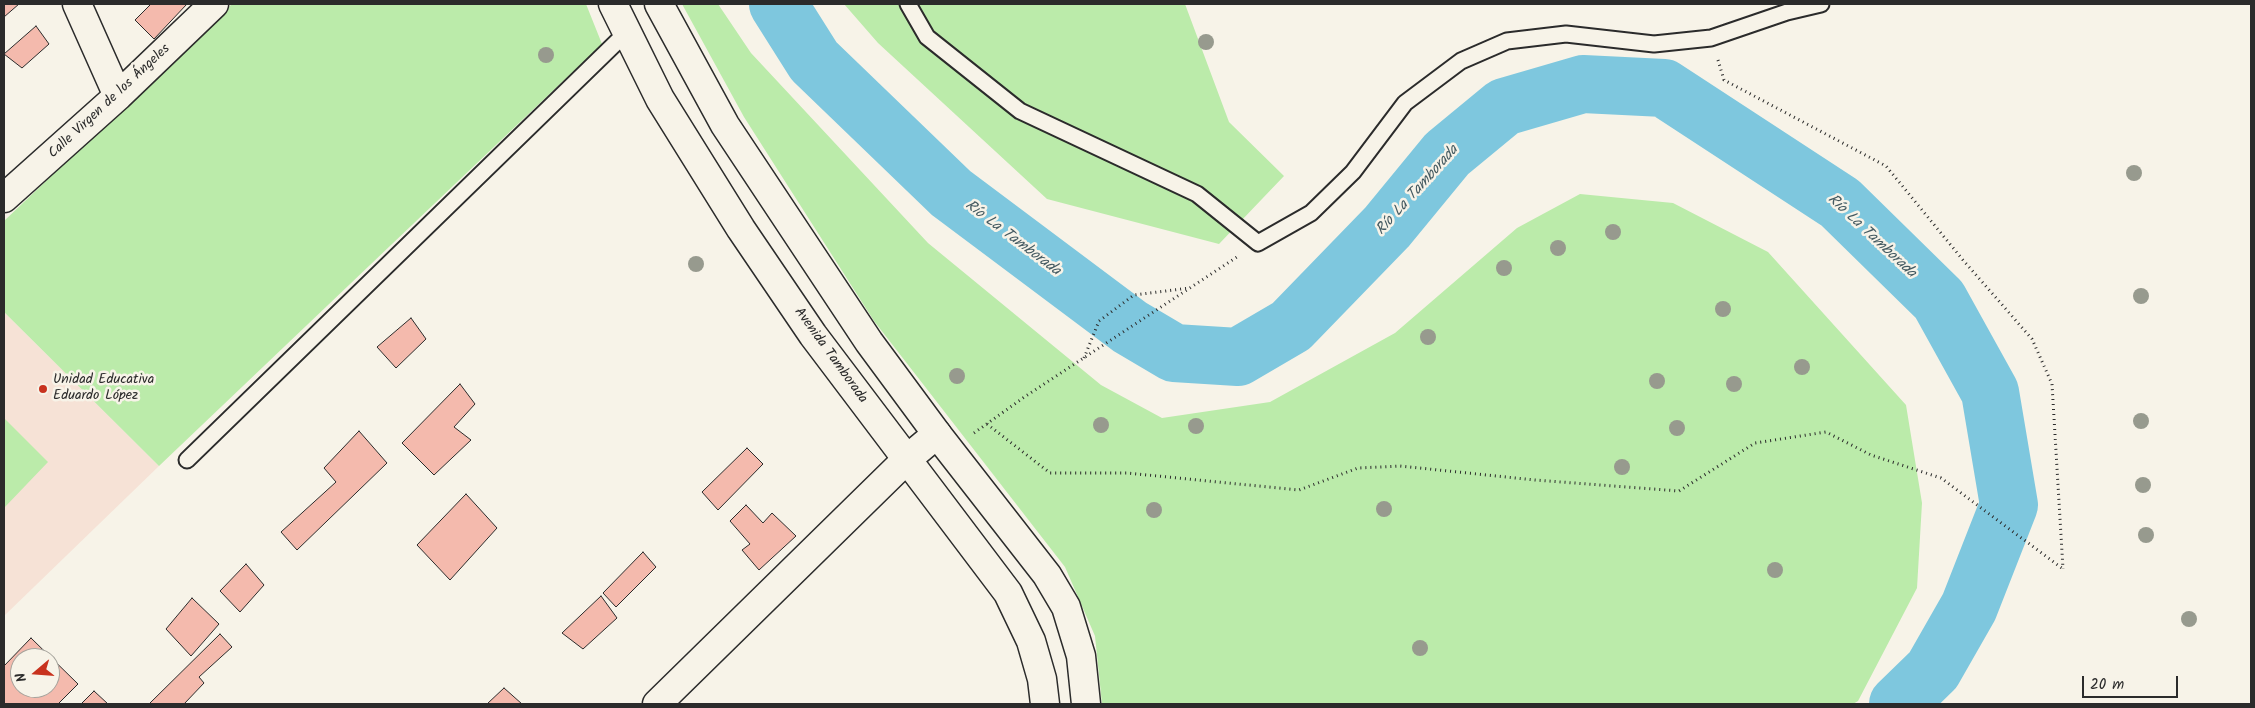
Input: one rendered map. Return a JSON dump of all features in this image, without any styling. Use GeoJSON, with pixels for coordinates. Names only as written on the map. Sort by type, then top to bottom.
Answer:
{"type":"FeatureCollection","features":[{"type":"Feature","properties":{"kind":"main road"},"geometry":{"type":"LineString","coordinates":[[77,4],[118,96]]}},
{"type":"Feature","properties":{"kind":"main road","name":"Calle Virgen de los Ángeles"},"geometry":{"type":"LineString","coordinates":[[4,198],[118,96],[214,4]]}},
{"type":"Feature","properties":{"kind":"main road","name":"Avenida Tamborada"},"geometry":{"type":"LineString","coordinates":[[613,4],[660,99],[741,229],[813,335],[1008,593],[1031,641],[1042,679],[1044,704]]}},
{"type":"Feature","properties":{"kind":"main road"},"geometry":{"type":"LineString","coordinates":[[659,4],[726,125],[869,342],[943,443],[1047,575],[1066,606],[1081,656],[1086,704]]}},
{"type":"Feature","properties":{"kind":"main road"},"geometry":{"type":"LineString","coordinates":[[657,704],[906,460],[943,443]]}},
{"type":"Feature","properties":{"kind":"lane"},"geometry":{"type":"LineString","coordinates":[[908,4],[927,37],[1020,111],[1197,194],[1258,243],[1311,213],[1353,172],[1405,103],[1461,61],[1507,41],[1566,34],[1654,44],[1712,38],[1787,12],[1821,4]]}},
{"type":"Feature","properties":{"kind":"lane"},"geometry":{"type":"LineString","coordinates":[[187,460],[627,32]]}},
{"type":"Feature","properties":{"kind":"path"},"geometry":{"type":"LineString","coordinates":[[987,424],[1050,473],[1127,473],[1299,490],[1358,468],[1400,466],[1535,480],[1679,491],[1755,443],[1826,432],[1871,455],[1941,478],[2063,568],[2052,384],[2032,339],[1963,260],[1886,166],[1724,80],[1712,38]]}},
{"type":"Feature","properties":{"kind":"path"},"geometry":{"type":"LineString","coordinates":[[943,443],[987,424],[1258,243]]}},
{"type":"Feature","properties":{"kind":"path"},"geometry":{"type":"LineString","coordinates":[[1084,358],[1099,321],[1134,296],[1190,288]]}},
{"type":"Feature","properties":{"kind":"shaded area","name":"Unidad Educativa Eduardo López"},"geometry":{"type":"Polygon","coordinates":[[[4,312],[159,466],[4,616],[4,312]]]}},
{"type":"Feature","properties":{"kind":"green space"},"geometry":{"type":"Polygon","coordinates":[[[232,4],[586,4],[602,44],[159,466],[4,312],[4,221],[232,4]]]}},
{"type":"Feature","properties":{"kind":"green space"},"geometry":{"type":"Polygon","coordinates":[[[682,4],[718,4],[751,53],[928,243],[1101,385],[1162,418],[1270,402],[1395,333],[1517,228],[1580,194],[1673,203],[1768,252],[1906,405],[1922,503],[1917,588],[1858,701],[1853,704],[1102,704],[1095,636],[1065,567],[874,321],[744,117],[682,4]]]}},
{"type":"Feature","properties":{"kind":"green space"},"geometry":{"type":"Polygon","coordinates":[[[844,4],[1185,4],[1229,122],[1284,176],[1219,244],[1047,199],[878,43],[844,4]]]}},
{"type":"Feature","properties":{"kind":"green space"},"geometry":{"type":"Polygon","coordinates":[[[4,418],[48,462],[4,508],[4,418]]]}},
{"type":"Feature","properties":{"kind":"building"},"geometry":{"type":"Polygon","coordinates":[[[4,4],[19,4],[4,17],[4,4]]]}},
{"type":"Feature","properties":{"kind":"building"},"geometry":{"type":"Polygon","coordinates":[[[151,4],[187,4],[154,39],[135,20],[151,4]]]}},
{"type":"Feature","properties":{"kind":"building"},"geometry":{"type":"Polygon","coordinates":[[[36,26],[49,44],[22,68],[4,54],[36,26]]]}},
{"type":"Feature","properties":{"kind":"building"},"geometry":{"type":"Polygon","coordinates":[[[411,318],[426,339],[396,368],[377,347],[411,318]]]}},
{"type":"Feature","properties":{"kind":"building"},"geometry":{"type":"Polygon","coordinates":[[[460,384],[475,404],[454,427],[471,440],[434,475],[402,443],[460,384]]]}},
{"type":"Feature","properties":{"kind":"building"},"geometry":{"type":"Polygon","coordinates":[[[359,431],[387,463],[297,550],[281,532],[336,482],[324,468],[359,431]]]}},
{"type":"Feature","properties":{"kind":"building"},"geometry":{"type":"Polygon","coordinates":[[[747,448],[763,464],[718,510],[702,492],[747,448]]]}},
{"type":"Feature","properties":{"kind":"building"},"geometry":{"type":"Polygon","coordinates":[[[466,494],[497,528],[450,580],[417,545],[466,494]]]}},
{"type":"Feature","properties":{"kind":"building"},"geometry":{"type":"Polygon","coordinates":[[[746,505],[763,523],[772,513],[796,536],[759,570],[742,550],[750,544],[730,521],[746,505]]]}},
{"type":"Feature","properties":{"kind":"building"},"geometry":{"type":"Polygon","coordinates":[[[643,552],[656,567],[616,607],[603,593],[643,552]]]}},
{"type":"Feature","properties":{"kind":"building"},"geometry":{"type":"Polygon","coordinates":[[[246,564],[264,585],[240,612],[220,591],[246,564]]]}},
{"type":"Feature","properties":{"kind":"building"},"geometry":{"type":"Polygon","coordinates":[[[601,596],[617,618],[583,649],[562,633],[601,596]]]}},
{"type":"Feature","properties":{"kind":"building"},"geometry":{"type":"Polygon","coordinates":[[[192,598],[219,624],[191,656],[166,629],[192,598]]]}},
{"type":"Feature","properties":{"kind":"building"},"geometry":{"type":"Polygon","coordinates":[[[220,634],[232,647],[199,677],[204,683],[184,704],[149,704],[220,634]]]}},
{"type":"Feature","properties":{"kind":"building"},"geometry":{"type":"Polygon","coordinates":[[[31,638],[41,648],[21,648],[31,638]]]}},
{"type":"Feature","properties":{"kind":"building"},"geometry":{"type":"Polygon","coordinates":[[[10,660],[10,698],[60,698],[60,666],[78,684],[58,704],[4,704],[4,666],[10,660]]]}},
{"type":"Feature","properties":{"kind":"building"},"geometry":{"type":"Polygon","coordinates":[[[504,688],[522,704],[487,704],[504,688]]]}},
{"type":"Feature","properties":{"kind":"building"},"geometry":{"type":"Polygon","coordinates":[[[94,691],[108,704],[81,704],[94,691]]]}},
{"type":"Feature","properties":{"kind":"waterway","name":"Río La Tamborada"},"geometry":{"type":"LineString","coordinates":[[778,4],[814,61],[951,193],[1130,327],[1174,353],[1238,357],[1291,326],[1387,227],[1447,154],[1504,107],[1583,84],[1664,88],[1840,203],[1939,300],[1990,392],[2009,505],[1969,607],[1933,670],[1898,704]]}},
{"type":"Feature","properties":{"kind":"place","name":"Unidad Educativa Eduardo López"},"geometry":{"type":"Point","coordinates":[43,389]}}]}
